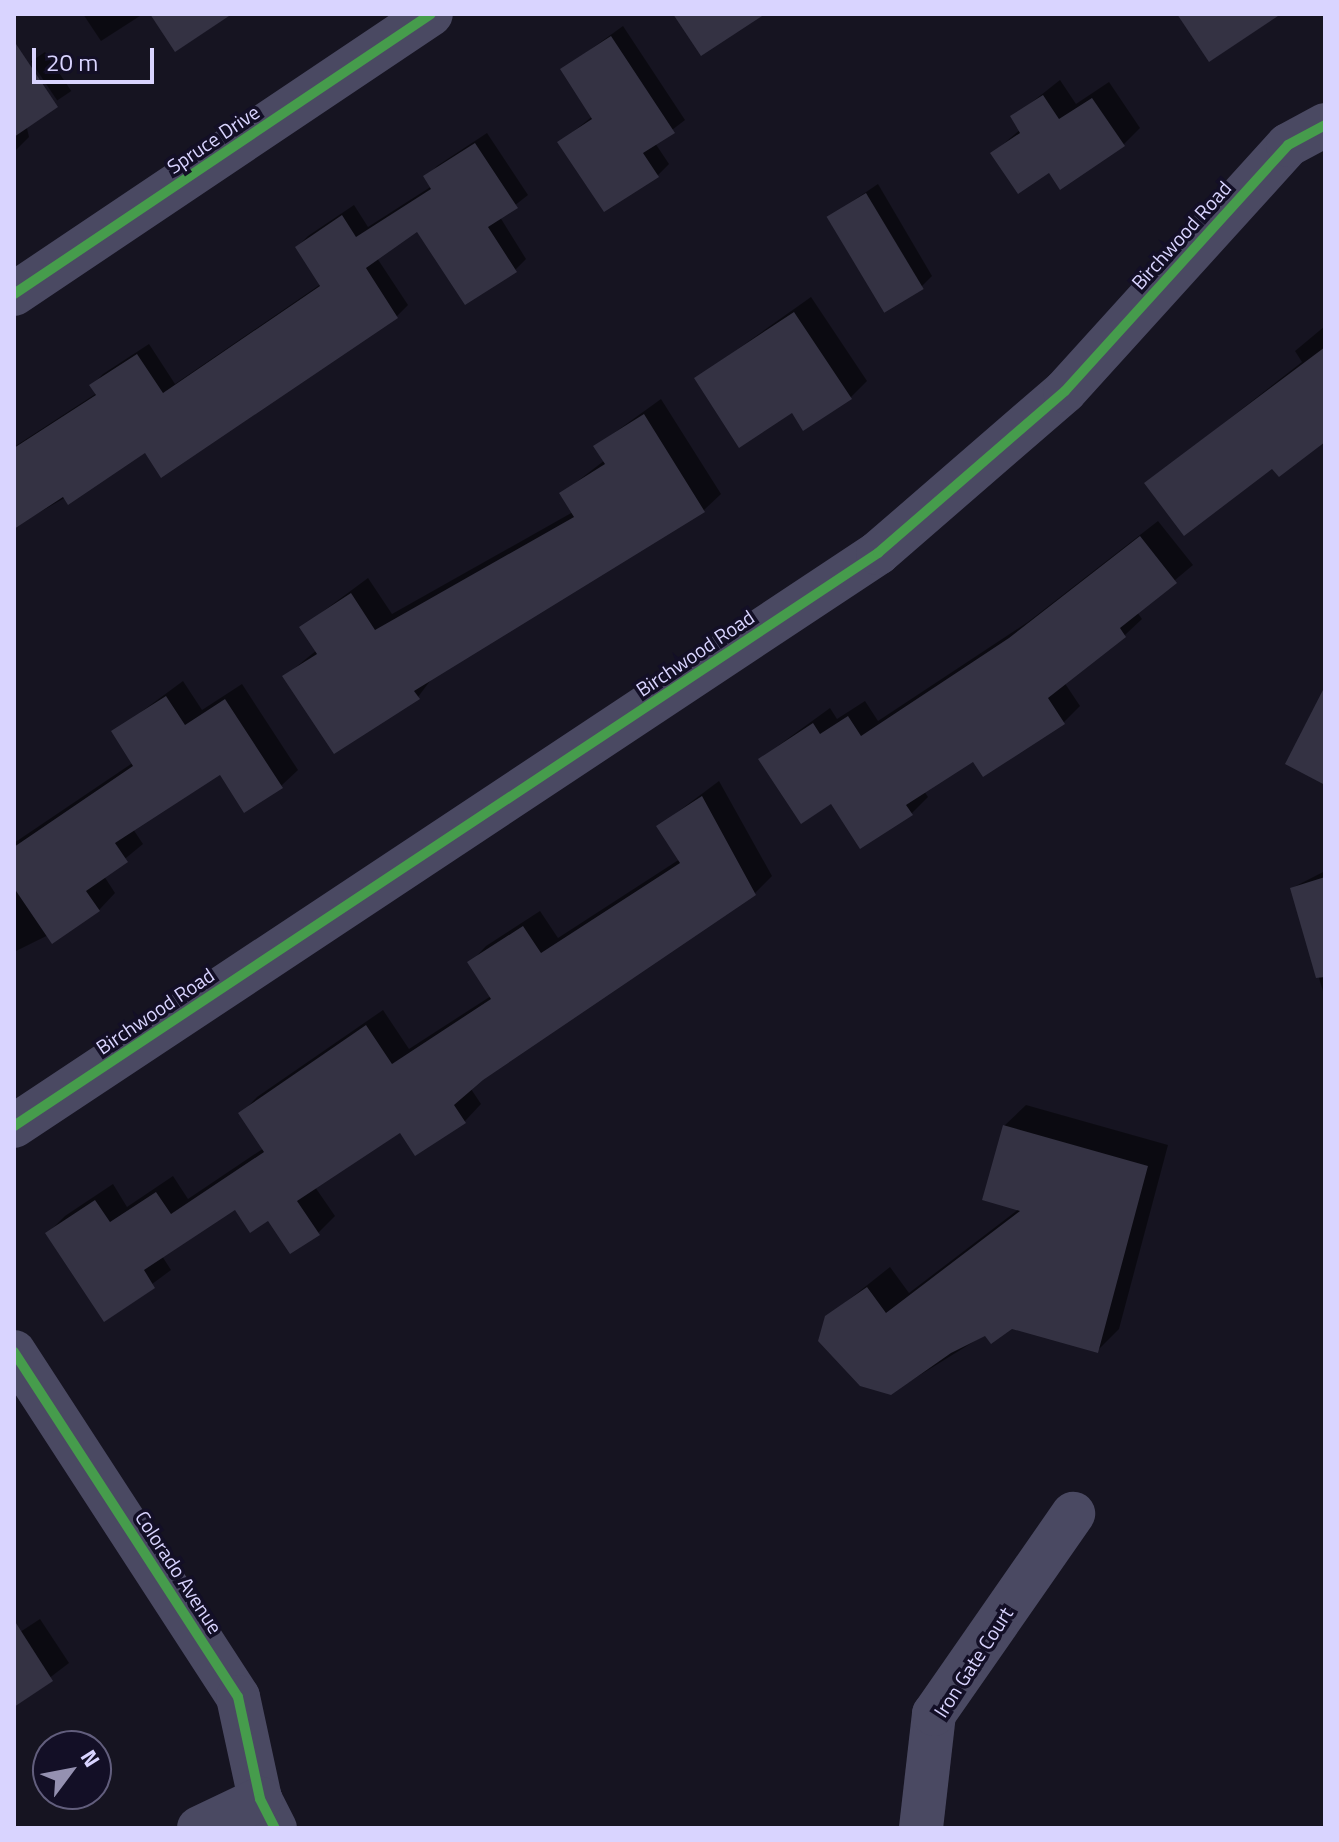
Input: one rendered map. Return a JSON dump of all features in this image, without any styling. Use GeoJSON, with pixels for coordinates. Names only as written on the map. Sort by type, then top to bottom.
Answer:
{"type":"FeatureCollection","features":[{"type":"Feature","properties":{"kind":"street","name":"Spruce Drive"},"geometry":{"type":"LineString","coordinates":[[14,294],[431,14]]}},
{"type":"Feature","properties":{"kind":"street","name":"Birchwood Road"},"geometry":{"type":"LineString","coordinates":[[14,1126],[878,553],[1065,391],[1288,145],[1325,125]]}},
{"type":"Feature","properties":{"kind":"street","name":"Colorado Avenue"},"geometry":{"type":"LineString","coordinates":[[14,1352],[238,1697],[268,1813]]}},
{"type":"Feature","properties":{"kind":"street","name":"Iron Gate Court"},"geometry":{"type":"LineString","coordinates":[[921,1828],[934,1714],[1073,1514]]}},
{"type":"Feature","properties":{"kind":"street"},"geometry":{"type":"LineString","coordinates":[[199,1828],[268,1813]]}},
{"type":"Feature","properties":{"kind":"building"},"geometry":{"type":"Polygon","coordinates":[[[150,14],[232,14],[175,52],[150,14]]]}},
{"type":"Feature","properties":{"kind":"building"},"geometry":{"type":"Polygon","coordinates":[[[673,14],[765,14],[701,56],[673,14]]]}},
{"type":"Feature","properties":{"kind":"building"},"geometry":{"type":"Polygon","coordinates":[[[1177,14],[1281,14],[1209,62],[1177,14]]]}},
{"type":"Feature","properties":{"kind":"building"},"geometry":{"type":"Polygon","coordinates":[[[611,36],[675,133],[643,153],[659,177],[604,212],[557,142],[592,119],[560,69],[611,36]]]}},
{"type":"Feature","properties":{"kind":"building"},"geometry":{"type":"Polygon","coordinates":[[[14,41],[58,107],[14,137],[14,41]]]}},
{"type":"Feature","properties":{"kind":"building"},"geometry":{"type":"Polygon","coordinates":[[[1043,95],[1059,119],[1092,98],[1125,146],[1060,190],[1049,173],[1018,194],[990,153],[1020,133],[1010,116],[1043,95]]]}},
{"type":"Feature","properties":{"kind":"building"},"geometry":{"type":"Polygon","coordinates":[[[475,143],[518,208],[488,227],[517,272],[465,305],[417,232],[366,268],[398,318],[161,478],[145,453],[68,505],[63,497],[14,529],[14,448],[96,395],[89,385],[137,354],[163,393],[320,286],[295,247],[342,215],[356,237],[431,189],[423,176],[475,143]]]}},
{"type":"Feature","properties":{"kind":"building"},"geometry":{"type":"Polygon","coordinates":[[[866,193],[924,289],[884,313],[827,217],[866,193]]]}},
{"type":"Feature","properties":{"kind":"building"},"geometry":{"type":"Polygon","coordinates":[[[794,312],[852,399],[803,431],[792,413],[739,448],[694,378],[794,312]]]}},
{"type":"Feature","properties":{"kind":"building"},"geometry":{"type":"Polygon","coordinates":[[[1325,347],[1325,442],[1279,477],[1272,469],[1184,536],[1144,483],[1325,347]]]}},
{"type":"Feature","properties":{"kind":"building"},"geometry":{"type":"Polygon","coordinates":[[[644,414],[705,512],[414,691],[420,699],[334,754],[282,676],[317,654],[299,627],[351,593],[375,630],[574,517],[559,493],[605,464],[593,446],[644,414]]]}},
{"type":"Feature","properties":{"kind":"building"},"geometry":{"type":"Polygon","coordinates":[[[1140,536],[1177,583],[1120,628],[1126,637],[1048,698],[1065,724],[983,777],[973,762],[906,805],[913,815],[860,849],[831,804],[801,824],[758,759],[813,723],[820,734],[848,716],[861,736],[1009,638],[1140,536]]]}},
{"type":"Feature","properties":{"kind":"building"},"geometry":{"type":"Polygon","coordinates":[[[1325,686],[1325,785],[1285,764],[1325,686]]]}},
{"type":"Feature","properties":{"kind":"building"},"geometry":{"type":"Polygon","coordinates":[[[166,696],[185,725],[225,699],[283,788],[244,813],[220,775],[115,843],[128,862],[86,891],[100,911],[52,944],[14,888],[14,847],[133,766],[111,731],[166,696]]]}},
{"type":"Feature","properties":{"kind":"building"},"geometry":{"type":"Polygon","coordinates":[[[702,796],[756,895],[483,1080],[454,1105],[466,1123],[415,1156],[400,1133],[297,1201],[320,1235],[290,1254],[268,1221],[250,1233],[235,1210],[144,1270],[155,1288],[104,1322],[45,1233],[95,1200],[110,1222],[156,1192],[171,1214],[264,1152],[238,1113],[366,1025],[392,1064],[491,999],[467,962],[523,926],[541,953],[680,863],[656,826],[702,796]]]}},
{"type":"Feature","properties":{"kind":"building"},"geometry":{"type":"Polygon","coordinates":[[[1325,877],[1325,977],[1316,978],[1290,888],[1325,877]]]}},
{"type":"Feature","properties":{"kind":"building"},"geometry":{"type":"Polygon","coordinates":[[[1003,1125],[1148,1166],[1098,1353],[1012,1329],[991,1344],[985,1336],[951,1353],[891,1395],[860,1386],[818,1341],[825,1316],[867,1287],[886,1313],[1020,1211],[982,1200],[1003,1125]]]}},
{"type":"Feature","properties":{"kind":"building"},"geometry":{"type":"Polygon","coordinates":[[[14,1620],[53,1681],[14,1707],[14,1620]]]}},
{"type":"Feature","properties":{"kind":"cycle path"},"geometry":{"type":"LineString","coordinates":[[14,294],[431,14]]}},
{"type":"Feature","properties":{"kind":"cycle path"},"geometry":{"type":"LineString","coordinates":[[14,1126],[878,553],[1065,391],[1288,145],[1325,125]]}},
{"type":"Feature","properties":{"kind":"cycle path"},"geometry":{"type":"LineString","coordinates":[[14,1352],[238,1697],[260,1799],[275,1828]]}}]}
